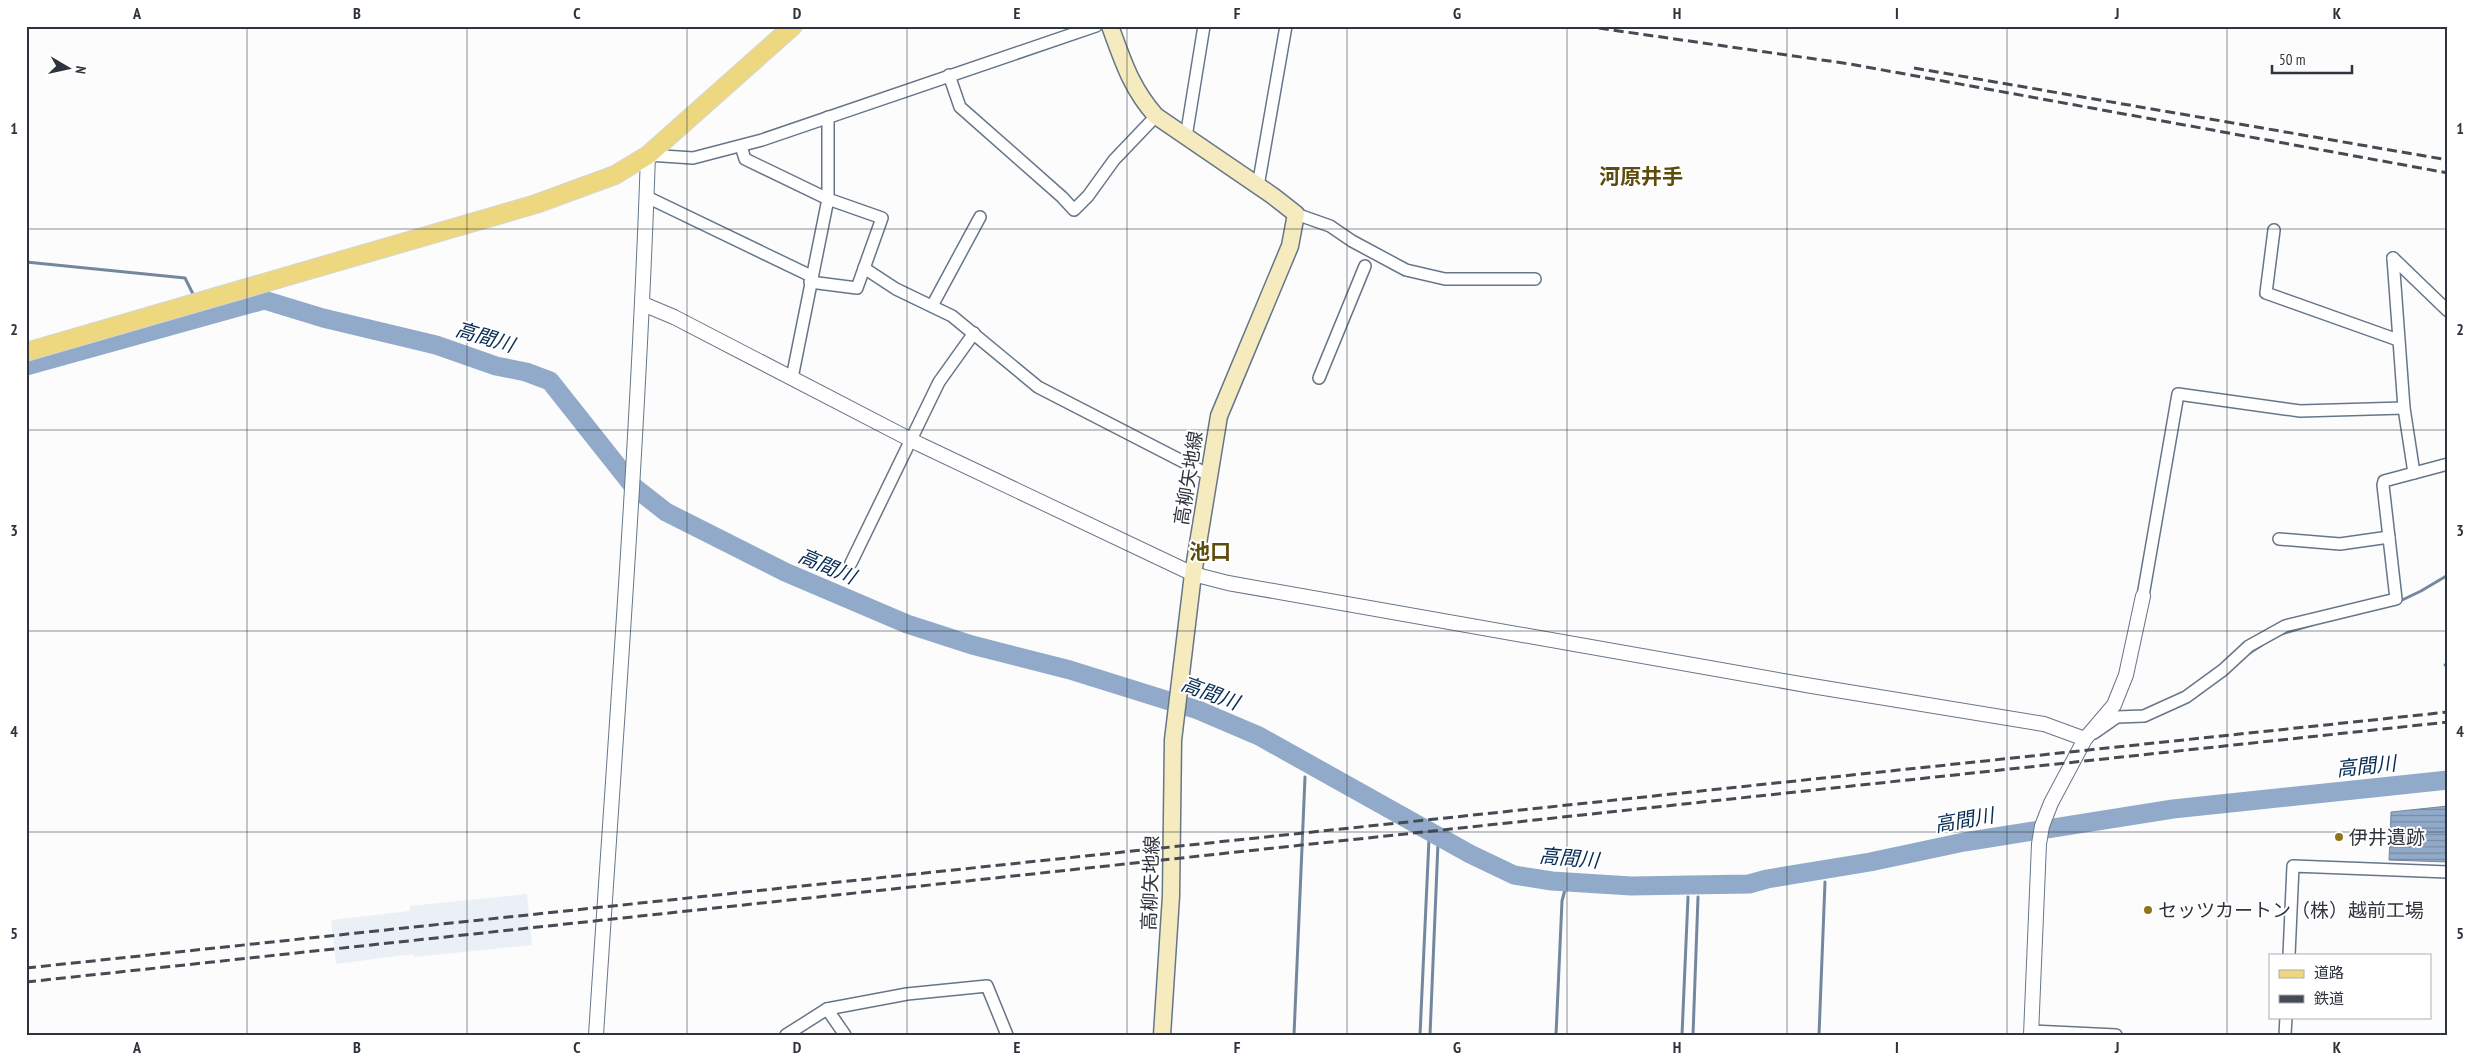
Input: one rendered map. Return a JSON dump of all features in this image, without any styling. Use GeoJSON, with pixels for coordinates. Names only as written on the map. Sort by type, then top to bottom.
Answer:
{"type":"FeatureCollection","features":[{"type":"Feature","properties":{"kind":"main road"},"geometry":{"type":"LineString","coordinates":[[26,352],[536,204],[615,175],[648,155],[793,26]]}},
{"type":"Feature","properties":{"kind":"main road"},"geometry":{"type":"LineString","coordinates":[[1110,26],[1132,83],[1140,98],[1156,116],[1296,214]]}},
{"type":"Feature","properties":{"kind":"main road","name":"高柳矢地線"},"geometry":{"type":"LineString","coordinates":[[1162,1035],[1171,896],[1173,740],[1193,574],[1209,475],[1219,416],[1290,246],[1296,214]]}},
{"type":"Feature","properties":{"kind":"street"},"geometry":{"type":"LineString","coordinates":[[596,1035],[643,304],[648,155],[693,158],[741,146],[1096,26]]}},
{"type":"Feature","properties":{"kind":"street"},"geometry":{"type":"LineString","coordinates":[[1186,137],[1204,26]]}},
{"type":"Feature","properties":{"kind":"street"},"geometry":{"type":"LineString","coordinates":[[1258,186],[1286,26]]}},
{"type":"Feature","properties":{"kind":"street"},"geometry":{"type":"LineString","coordinates":[[949,75],[960,107],[1062,197],[1074,210],[1088,196],[1114,160],[1156,116]]}},
{"type":"Feature","properties":{"kind":"street"},"geometry":{"type":"LineString","coordinates":[[792,378],[828,199],[828,117]]}},
{"type":"Feature","properties":{"kind":"street"},"geometry":{"type":"LineString","coordinates":[[647,197],[811,279],[857,288],[882,218],[828,199],[745,159],[741,146]]}},
{"type":"Feature","properties":{"kind":"street"},"geometry":{"type":"LineString","coordinates":[[1296,214],[1330,226],[1352,241],[1406,270],[1445,280],[1535,279]]}},
{"type":"Feature","properties":{"kind":"street"},"geometry":{"type":"LineString","coordinates":[[932,306],[980,217]]}},
{"type":"Feature","properties":{"kind":"street"},"geometry":{"type":"LineString","coordinates":[[2274,230],[2266,293],[2398,340]]}},
{"type":"Feature","properties":{"kind":"street"},"geometry":{"type":"LineString","coordinates":[[2414,473],[2404,408],[2393,258],[2448,311]]}},
{"type":"Feature","properties":{"kind":"street"},"geometry":{"type":"LineString","coordinates":[[1319,378],[1365,266]]}},
{"type":"Feature","properties":{"kind":"street"},"geometry":{"type":"LineString","coordinates":[[864,268],[896,289],[932,306],[974,333],[1038,387],[1209,475]]}},
{"type":"Feature","properties":{"kind":"street"},"geometry":{"type":"LineString","coordinates":[[643,304],[674,317],[911,440],[1193,574],[1228,583],[1803,685],[2044,724],[2086,739]]}},
{"type":"Feature","properties":{"kind":"street"},"geometry":{"type":"LineString","coordinates":[[851,563],[939,382],[974,333]]}},
{"type":"Feature","properties":{"kind":"street"},"geometry":{"type":"LineString","coordinates":[[2116,1035],[2032,1033],[2039,844],[2042,826],[2051,803],[2086,739],[2114,705],[2126,676],[2143,596],[2178,394],[2300,411],[2404,408]]}},
{"type":"Feature","properties":{"kind":"street"},"geometry":{"type":"LineString","coordinates":[[2086,739],[2117,717],[2144,716],[2186,697],[2223,670],[2249,646],[2285,626],[2396,599],[2382,485],[2384,481],[2448,464]]}},
{"type":"Feature","properties":{"kind":"street"},"geometry":{"type":"LineString","coordinates":[[2279,539],[2340,544],[2389,537]]}},
{"type":"Feature","properties":{"kind":"street"},"geometry":{"type":"LineString","coordinates":[[2289,954],[2294,866],[2448,872]]}},
{"type":"Feature","properties":{"kind":"street"},"geometry":{"type":"LineString","coordinates":[[786,1035],[827,1009],[907,994],[986,986],[1007,1035]]}},
{"type":"Feature","properties":{"kind":"street"},"geometry":{"type":"LineString","coordinates":[[827,1009],[845,1035]]}},
{"type":"Feature","properties":{"kind":"street"},"geometry":{"type":"LineString","coordinates":[[2285,1035],[2286,1018]]}},
{"type":"Feature","properties":{"kind":"shaded area"},"geometry":{"type":"Polygon","coordinates":[[[527,894],[532,945],[414,957],[413,954],[336,964],[331,920],[410,911],[410,906],[527,894]]]}},
{"type":"Feature","properties":{"kind":"water"},"geometry":{"type":"Polygon","coordinates":[[[2448,806],[2448,862],[2389,860],[2391,812],[2448,806]]]}},
{"type":"Feature","properties":{"kind":"waterway"},"geometry":{"type":"LineString","coordinates":[[26,262],[185,278],[195,298]]}},
{"type":"Feature","properties":{"kind":"waterway","name":"高間川"},"geometry":{"type":"LineString","coordinates":[[26,366],[264,300],[323,318],[436,345],[496,366],[526,372],[550,381],[634,487],[666,512],[785,572],[907,624],[972,645],[1070,670],[1198,710],[1259,736],[1470,854],[1514,875],[1552,881],[1631,886],[1749,884],[1767,879],[1870,862],[1964,842],[2173,809],[2448,780]]}},
{"type":"Feature","properties":{"kind":"waterway"},"geometry":{"type":"LineString","coordinates":[[199,308],[201,316]]}},
{"type":"Feature","properties":{"kind":"waterway"},"geometry":{"type":"LineString","coordinates":[[2398,602],[2448,575]]}},
{"type":"Feature","properties":{"kind":"waterway"},"geometry":{"type":"LineString","coordinates":[[2278,635],[2315,624]]}},
{"type":"Feature","properties":{"kind":"waterway"},"geometry":{"type":"LineString","coordinates":[[2248,654],[2262,645]]}},
{"type":"Feature","properties":{"kind":"waterway"},"geometry":{"type":"LineString","coordinates":[[1294,1035],[1305,777]]}},
{"type":"Feature","properties":{"kind":"waterway"},"geometry":{"type":"LineString","coordinates":[[1420,1035],[1429,839]]}},
{"type":"Feature","properties":{"kind":"waterway"},"geometry":{"type":"LineString","coordinates":[[1430,1035],[1438,843]]}},
{"type":"Feature","properties":{"kind":"waterway"},"geometry":{"type":"LineString","coordinates":[[1556,1035],[1562,901],[1567,882]]}},
{"type":"Feature","properties":{"kind":"waterway"},"geometry":{"type":"LineString","coordinates":[[1819,1035],[1825,882]]}},
{"type":"Feature","properties":{"kind":"waterway"},"geometry":{"type":"LineString","coordinates":[[1682,1035],[1688,897]]}},
{"type":"Feature","properties":{"kind":"waterway"},"geometry":{"type":"LineString","coordinates":[[1693,1035],[1698,897]]}},
{"type":"Feature","properties":{"kind":"railway"},"geometry":{"type":"LineString","coordinates":[[1584,26],[1850,64],[2448,173]]}},
{"type":"Feature","properties":{"kind":"railway"},"geometry":{"type":"LineString","coordinates":[[1914,68],[2448,160]]}},
{"type":"Feature","properties":{"kind":"railway"},"geometry":{"type":"LineString","coordinates":[[26,968],[2448,712]]}},
{"type":"Feature","properties":{"kind":"railway"},"geometry":{"type":"LineString","coordinates":[[26,982],[2448,722]]}},
{"type":"Feature","properties":{"kind":"place","name":"伊井遺跡"},"geometry":{"type":"Point","coordinates":[2339,837]}},
{"type":"Feature","properties":{"kind":"place","name":"セッツカートン（株）越前工場"},"geometry":{"type":"Point","coordinates":[2148,910]}},
{"type":"Feature","properties":{"kind":"district","name":"河原井手"},"geometry":{"type":"Point","coordinates":[1641,176]}},
{"type":"Feature","properties":{"kind":"district","name":"池口"},"geometry":{"type":"Point","coordinates":[1210,551]}}]}
